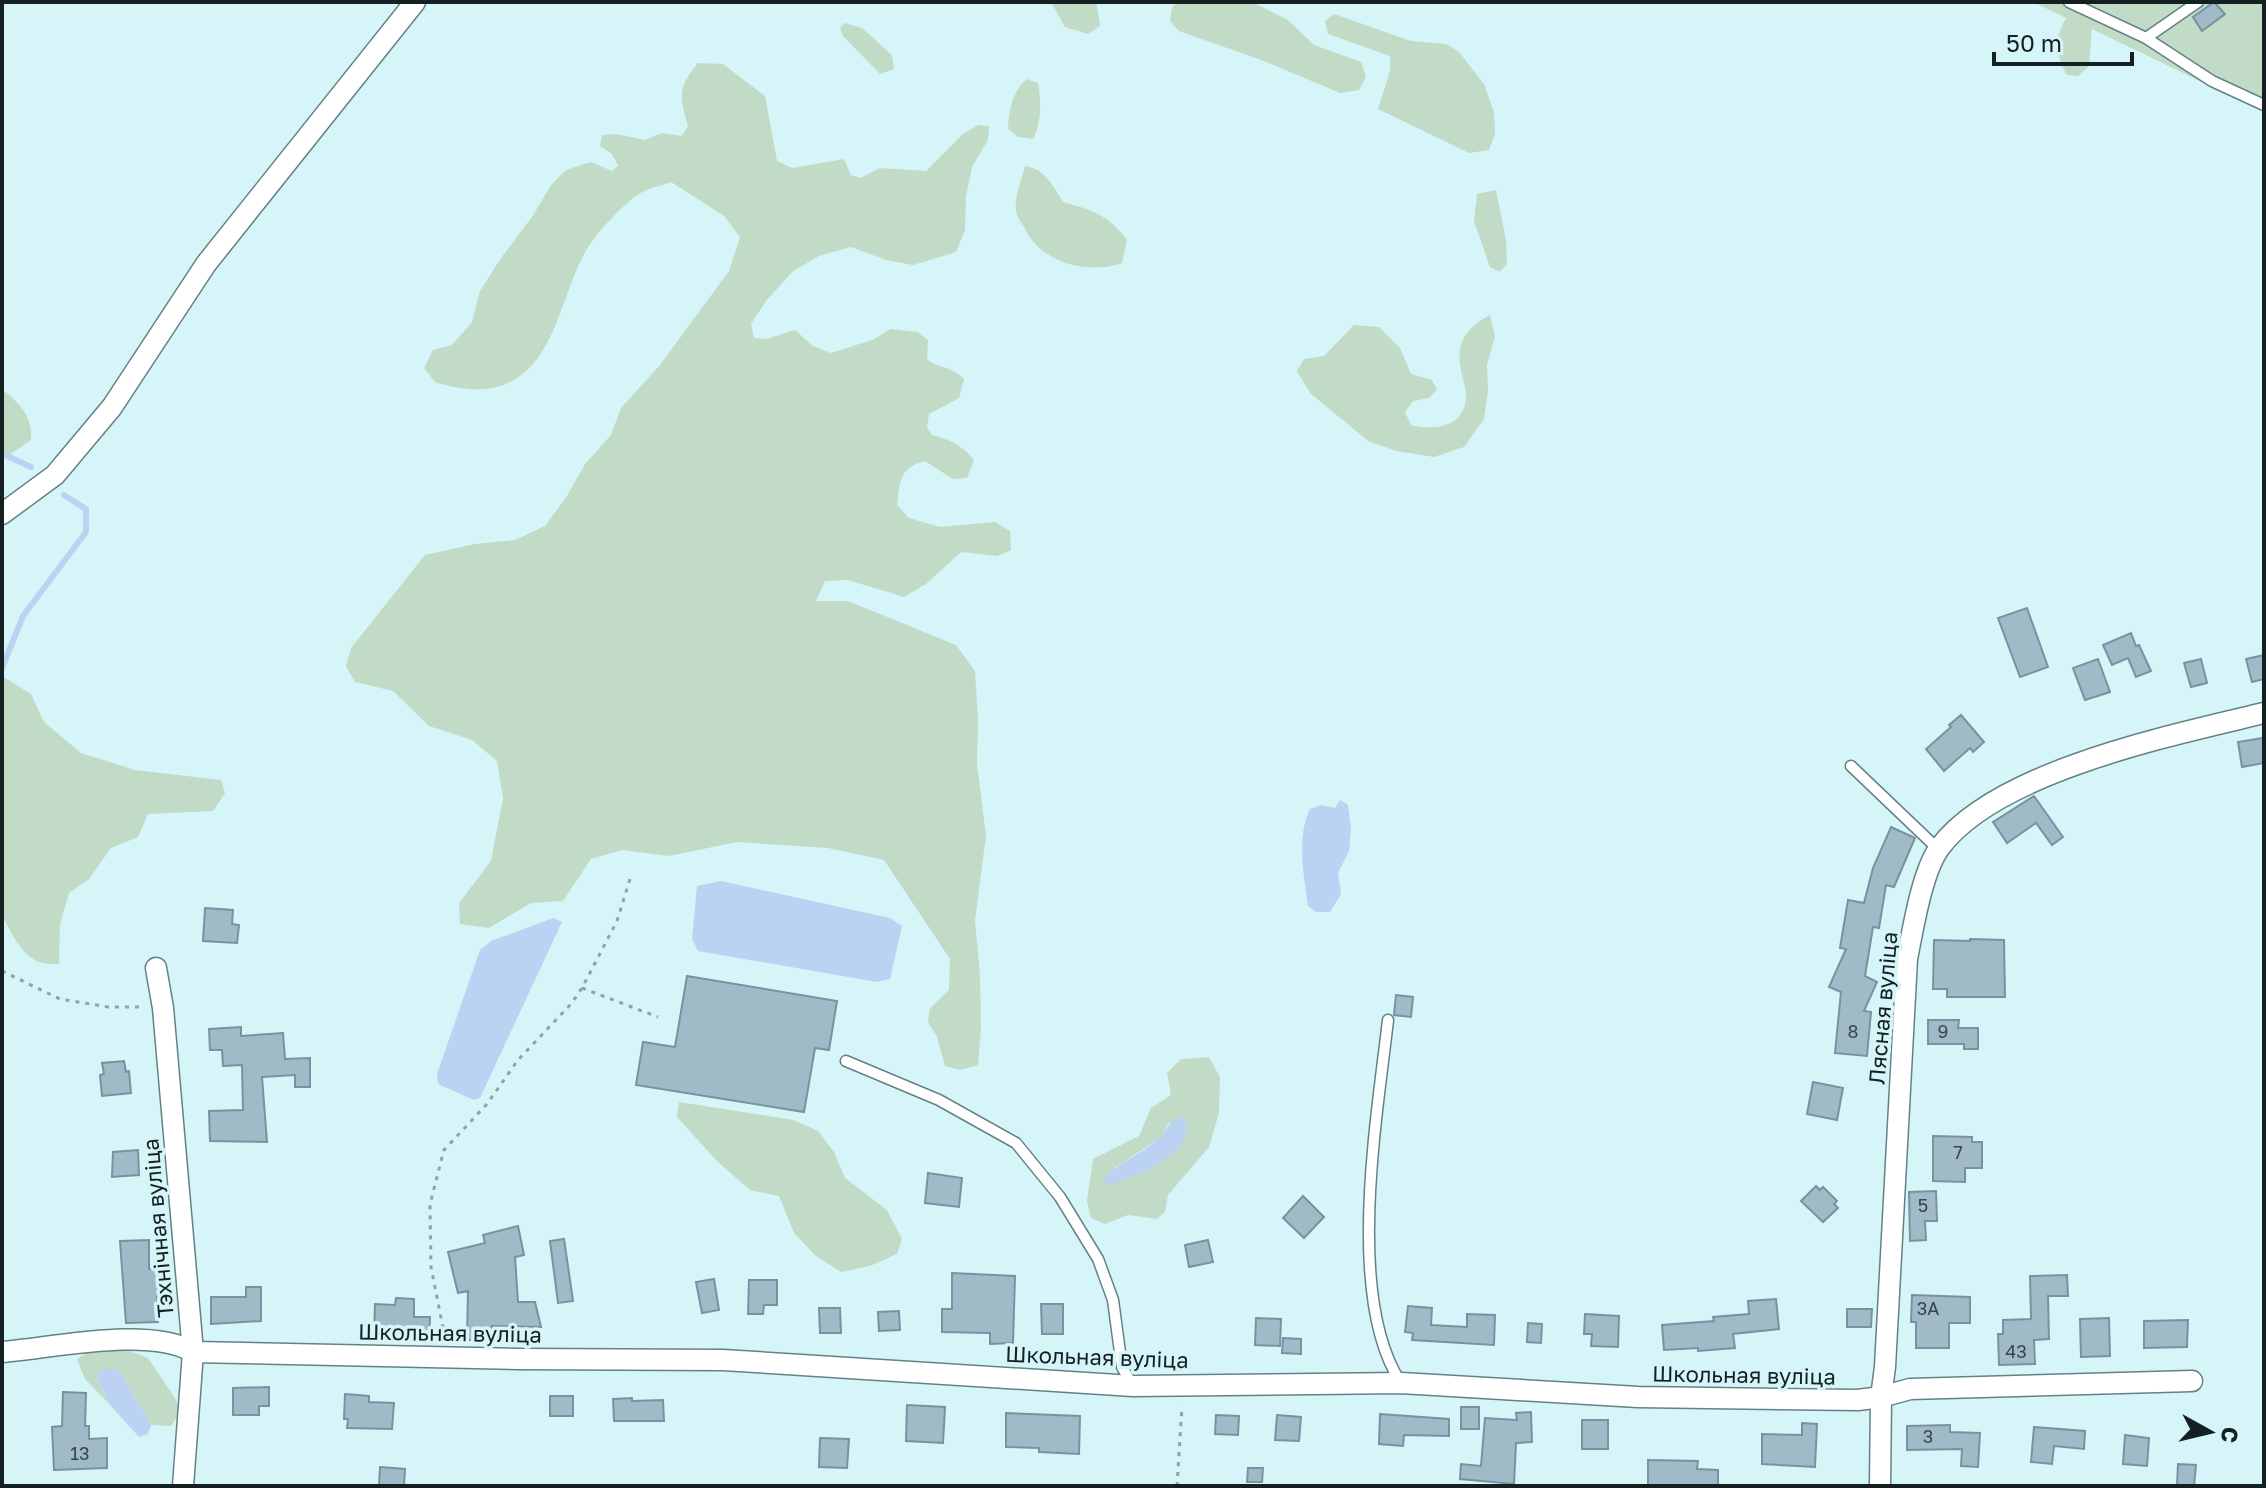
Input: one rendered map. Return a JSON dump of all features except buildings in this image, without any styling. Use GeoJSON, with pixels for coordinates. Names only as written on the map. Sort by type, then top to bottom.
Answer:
{"type":"FeatureCollection","features":[{"type":"Feature","properties":{"kind":"street"},"geometry":{"type":"LineString","coordinates":[[2,514],[55,475],[112,407],[206,264],[415,2]]}},
{"type":"Feature","properties":{"kind":"street","name":"Лясная вуліца"},"geometry":{"type":"LineString","coordinates":[[1880,1486],[1881,1397],[1907,959],[1918,905],[1938,849],[1972,814],[2028,783],[2145,742],[2264,713]]}},
{"type":"Feature","properties":{"kind":"street","name":"Тэхнічная вуліца"},"geometry":{"type":"LineString","coordinates":[[156,968],[163,1008],[193,1352],[183,1486]]}},
{"type":"Feature","properties":{"kind":"street","name":"Школьная вуліца"},"geometry":{"type":"LineString","coordinates":[[2,1352],[97,1340],[142,1340],[181,1345],[193,1352],[723,1360],[1133,1386],[1401,1383],[1638,1397],[1858,1400],[1910,1389],[2192,1381]]}},
{"type":"Feature","properties":{"kind":"lane"},"geometry":{"type":"LineString","coordinates":[[2069,2],[2146,38],[2212,81],[2264,105]]}},
{"type":"Feature","properties":{"kind":"lane"},"geometry":{"type":"LineString","coordinates":[[2146,38],[2198,2]]}},
{"type":"Feature","properties":{"kind":"lane"},"geometry":{"type":"LineString","coordinates":[[1851,766],[1938,849]]}},
{"type":"Feature","properties":{"kind":"lane"},"geometry":{"type":"LineString","coordinates":[[1388,1020],[1369,1187],[1371,1273],[1376,1315],[1389,1366],[1401,1383]]}},
{"type":"Feature","properties":{"kind":"lane"},"geometry":{"type":"LineString","coordinates":[[846,1061],[939,1100],[1016,1143],[1060,1197],[1098,1259],[1113,1300],[1122,1367],[1133,1386]]}},
{"type":"Feature","properties":{"kind":"path"},"geometry":{"type":"LineString","coordinates":[[449,1358],[431,1267],[430,1204],[444,1150],[487,1104],[518,1060],[571,1004],[582,988],[617,921],[630,879]]}},
{"type":"Feature","properties":{"kind":"path"},"geometry":{"type":"LineString","coordinates":[[2,971],[60,999],[108,1007],[163,1008]]}},
{"type":"Feature","properties":{"kind":"path"},"geometry":{"type":"LineString","coordinates":[[582,988],[658,1017]]}},
{"type":"Feature","properties":{"kind":"path"},"geometry":{"type":"LineString","coordinates":[[1177,1486],[1183,1385]]}},
{"type":"Feature","properties":{"kind":"green space"},"geometry":{"type":"Polygon","coordinates":[[[1051,2],[1093,2],[1097,5],[1100,26],[1088,34],[1065,27],[1051,2]]]}},
{"type":"Feature","properties":{"kind":"green space"},"geometry":{"type":"Polygon","coordinates":[[[1177,2],[1252,2],[1288,20],[1314,45],[1361,62],[1366,77],[1359,90],[1340,93],[1264,61],[1179,31],[1170,21],[1172,7],[1177,2]]]}},
{"type":"Feature","properties":{"kind":"green space"},"geometry":{"type":"Polygon","coordinates":[[[2033,2],[2264,2],[2264,112],[2092,29],[2089,66],[2078,76],[2067,75],[2058,46],[2059,33],[2066,18],[2033,2]]]}},
{"type":"Feature","properties":{"kind":"green space"},"geometry":{"type":"Polygon","coordinates":[[[1334,14],[1411,41],[1447,44],[1459,52],[1484,84],[1494,112],[1495,134],[1489,150],[1469,153],[1378,109],[1390,71],[1390,56],[1328,34],[1325,21],[1334,14]]]}},
{"type":"Feature","properties":{"kind":"green space"},"geometry":{"type":"Polygon","coordinates":[[[845,23],[862,28],[892,55],[894,69],[880,74],[843,36],[840,28],[845,23]]]}},
{"type":"Feature","properties":{"kind":"green space"},"geometry":{"type":"Polygon","coordinates":[[[698,63],[723,64],[765,96],[777,161],[792,168],[844,159],[851,175],[860,178],[880,168],[926,171],[964,133],[979,125],[989,126],[988,140],[972,167],[966,197],[965,230],[956,252],[913,265],[886,260],[851,247],[819,256],[792,272],[766,301],[751,324],[754,338],[767,339],[795,330],[813,346],[831,353],[872,340],[891,329],[917,332],[928,340],[927,359],[964,379],[959,398],[929,414],[927,427],[932,435],[955,444],[974,460],[967,478],[953,479],[925,461],[910,467],[900,482],[897,505],[909,518],[940,527],[995,522],[1010,531],[1011,550],[997,556],[961,552],[926,584],[904,597],[848,580],[825,581],[816,601],[848,601],[956,645],[975,671],[977,763],[986,836],[975,920],[981,1028],[978,1065],[960,1070],[945,1066],[937,1037],[928,1022],[930,1008],[949,990],[950,959],[884,860],[828,848],[737,842],[669,856],[622,850],[591,859],[563,901],[531,903],[489,928],[460,924],[459,903],[491,861],[503,798],[497,761],[472,740],[429,726],[393,691],[355,682],[346,666],[351,648],[425,555],[475,544],[515,540],[545,526],[585,464],[611,435],[621,408],[660,365],[729,271],[740,237],[724,216],[671,182],[637,195],[597,235],[577,269],[551,335],[526,371],[508,383],[472,389],[436,383],[424,368],[433,350],[452,345],[472,322],[480,291],[551,185],[566,170],[591,162],[612,171],[618,166],[612,154],[600,146],[602,135],[617,134],[644,140],[662,133],[682,136],[688,126],[682,92],[698,63]]]}},
{"type":"Feature","properties":{"kind":"green space"},"geometry":{"type":"Polygon","coordinates":[[[1027,79],[1038,83],[1040,98],[1039,119],[1033,139],[1018,137],[1008,129],[1012,101],[1027,79]]]}},
{"type":"Feature","properties":{"kind":"green space"},"geometry":{"type":"Polygon","coordinates":[[[1025,166],[1043,174],[1063,202],[1091,211],[1113,225],[1127,240],[1122,263],[1095,268],[1080,266],[1066,263],[1041,250],[1016,212],[1017,194],[1025,166]]]}},
{"type":"Feature","properties":{"kind":"green space"},"geometry":{"type":"Polygon","coordinates":[[[1496,190],[1506,240],[1507,264],[1500,272],[1490,267],[1474,221],[1477,194],[1496,190]]]}},
{"type":"Feature","properties":{"kind":"green space"},"geometry":{"type":"Polygon","coordinates":[[[1490,315],[1495,336],[1487,365],[1484,419],[1464,447],[1434,457],[1396,451],[1368,441],[1310,393],[1297,371],[1304,359],[1324,356],[1354,325],[1379,327],[1400,348],[1411,374],[1432,380],[1437,390],[1429,398],[1413,401],[1405,412],[1411,425],[1439,427],[1455,420],[1465,406],[1461,344],[1475,325],[1490,315]]]}},
{"type":"Feature","properties":{"kind":"green space"},"geometry":{"type":"Polygon","coordinates":[[[2,389],[24,411],[30,424],[31,440],[2,460],[2,389]]]}},
{"type":"Feature","properties":{"kind":"green space"},"geometry":{"type":"Polygon","coordinates":[[[2,676],[31,694],[44,722],[81,753],[135,770],[221,780],[225,793],[213,811],[148,814],[138,837],[111,848],[89,879],[69,893],[60,924],[59,964],[39,962],[25,953],[5,921],[2,921],[2,676]]]}},
{"type":"Feature","properties":{"kind":"green space"},"geometry":{"type":"Polygon","coordinates":[[[1209,1057],[1220,1077],[1219,1113],[1209,1147],[1168,1195],[1165,1212],[1157,1219],[1128,1215],[1105,1224],[1091,1218],[1087,1201],[1093,1159],[1139,1136],[1151,1108],[1171,1095],[1167,1073],[1181,1059],[1209,1057]],[[1170,1121],[1160,1138],[1113,1169],[1168,1157],[1170,1121]]]}},
{"type":"Feature","properties":{"kind":"green space"},"geometry":{"type":"Polygon","coordinates":[[[679,1102],[794,1120],[818,1131],[834,1152],[845,1178],[887,1210],[902,1239],[897,1254],[870,1266],[841,1272],[816,1256],[794,1233],[779,1196],[750,1190],[718,1162],[677,1117],[679,1102]]]}},
{"type":"Feature","properties":{"kind":"green space"},"geometry":{"type":"Polygon","coordinates":[[[124,1349],[148,1358],[175,1398],[180,1412],[171,1426],[151,1425],[119,1370],[96,1376],[110,1405],[85,1379],[77,1359],[88,1352],[124,1349]]]}},
{"type":"Feature","properties":{"kind":"water"},"geometry":{"type":"Polygon","coordinates":[[[1340,800],[1348,805],[1351,829],[1349,851],[1338,873],[1341,894],[1330,912],[1316,912],[1308,906],[1303,869],[1303,832],[1310,809],[1321,805],[1335,808],[1340,800]]]}},
{"type":"Feature","properties":{"kind":"water"},"geometry":{"type":"Polygon","coordinates":[[[721,881],[890,918],[902,926],[890,979],[877,982],[698,951],[692,939],[697,886],[721,881]]]}},
{"type":"Feature","properties":{"kind":"water"},"geometry":{"type":"Polygon","coordinates":[[[553,918],[562,922],[480,1098],[474,1100],[438,1084],[437,1074],[480,950],[491,941],[553,918]]]}},
{"type":"Feature","properties":{"kind":"water"},"geometry":{"type":"Polygon","coordinates":[[[1180,1117],[1187,1121],[1186,1131],[1182,1143],[1174,1152],[1134,1176],[1105,1184],[1104,1178],[1110,1172],[1151,1144],[1172,1121],[1180,1117]]]}},
{"type":"Feature","properties":{"kind":"water"},"geometry":{"type":"Polygon","coordinates":[[[103,1369],[119,1370],[151,1425],[148,1434],[139,1437],[110,1405],[96,1376],[103,1369]]]}},
{"type":"Feature","properties":{"kind":"waterway"},"geometry":{"type":"LineString","coordinates":[[7,456],[31,467]]}},
{"type":"Feature","properties":{"kind":"waterway"},"geometry":{"type":"LineString","coordinates":[[2,668],[23,616],[86,532],[86,509],[64,495]]}}]}
